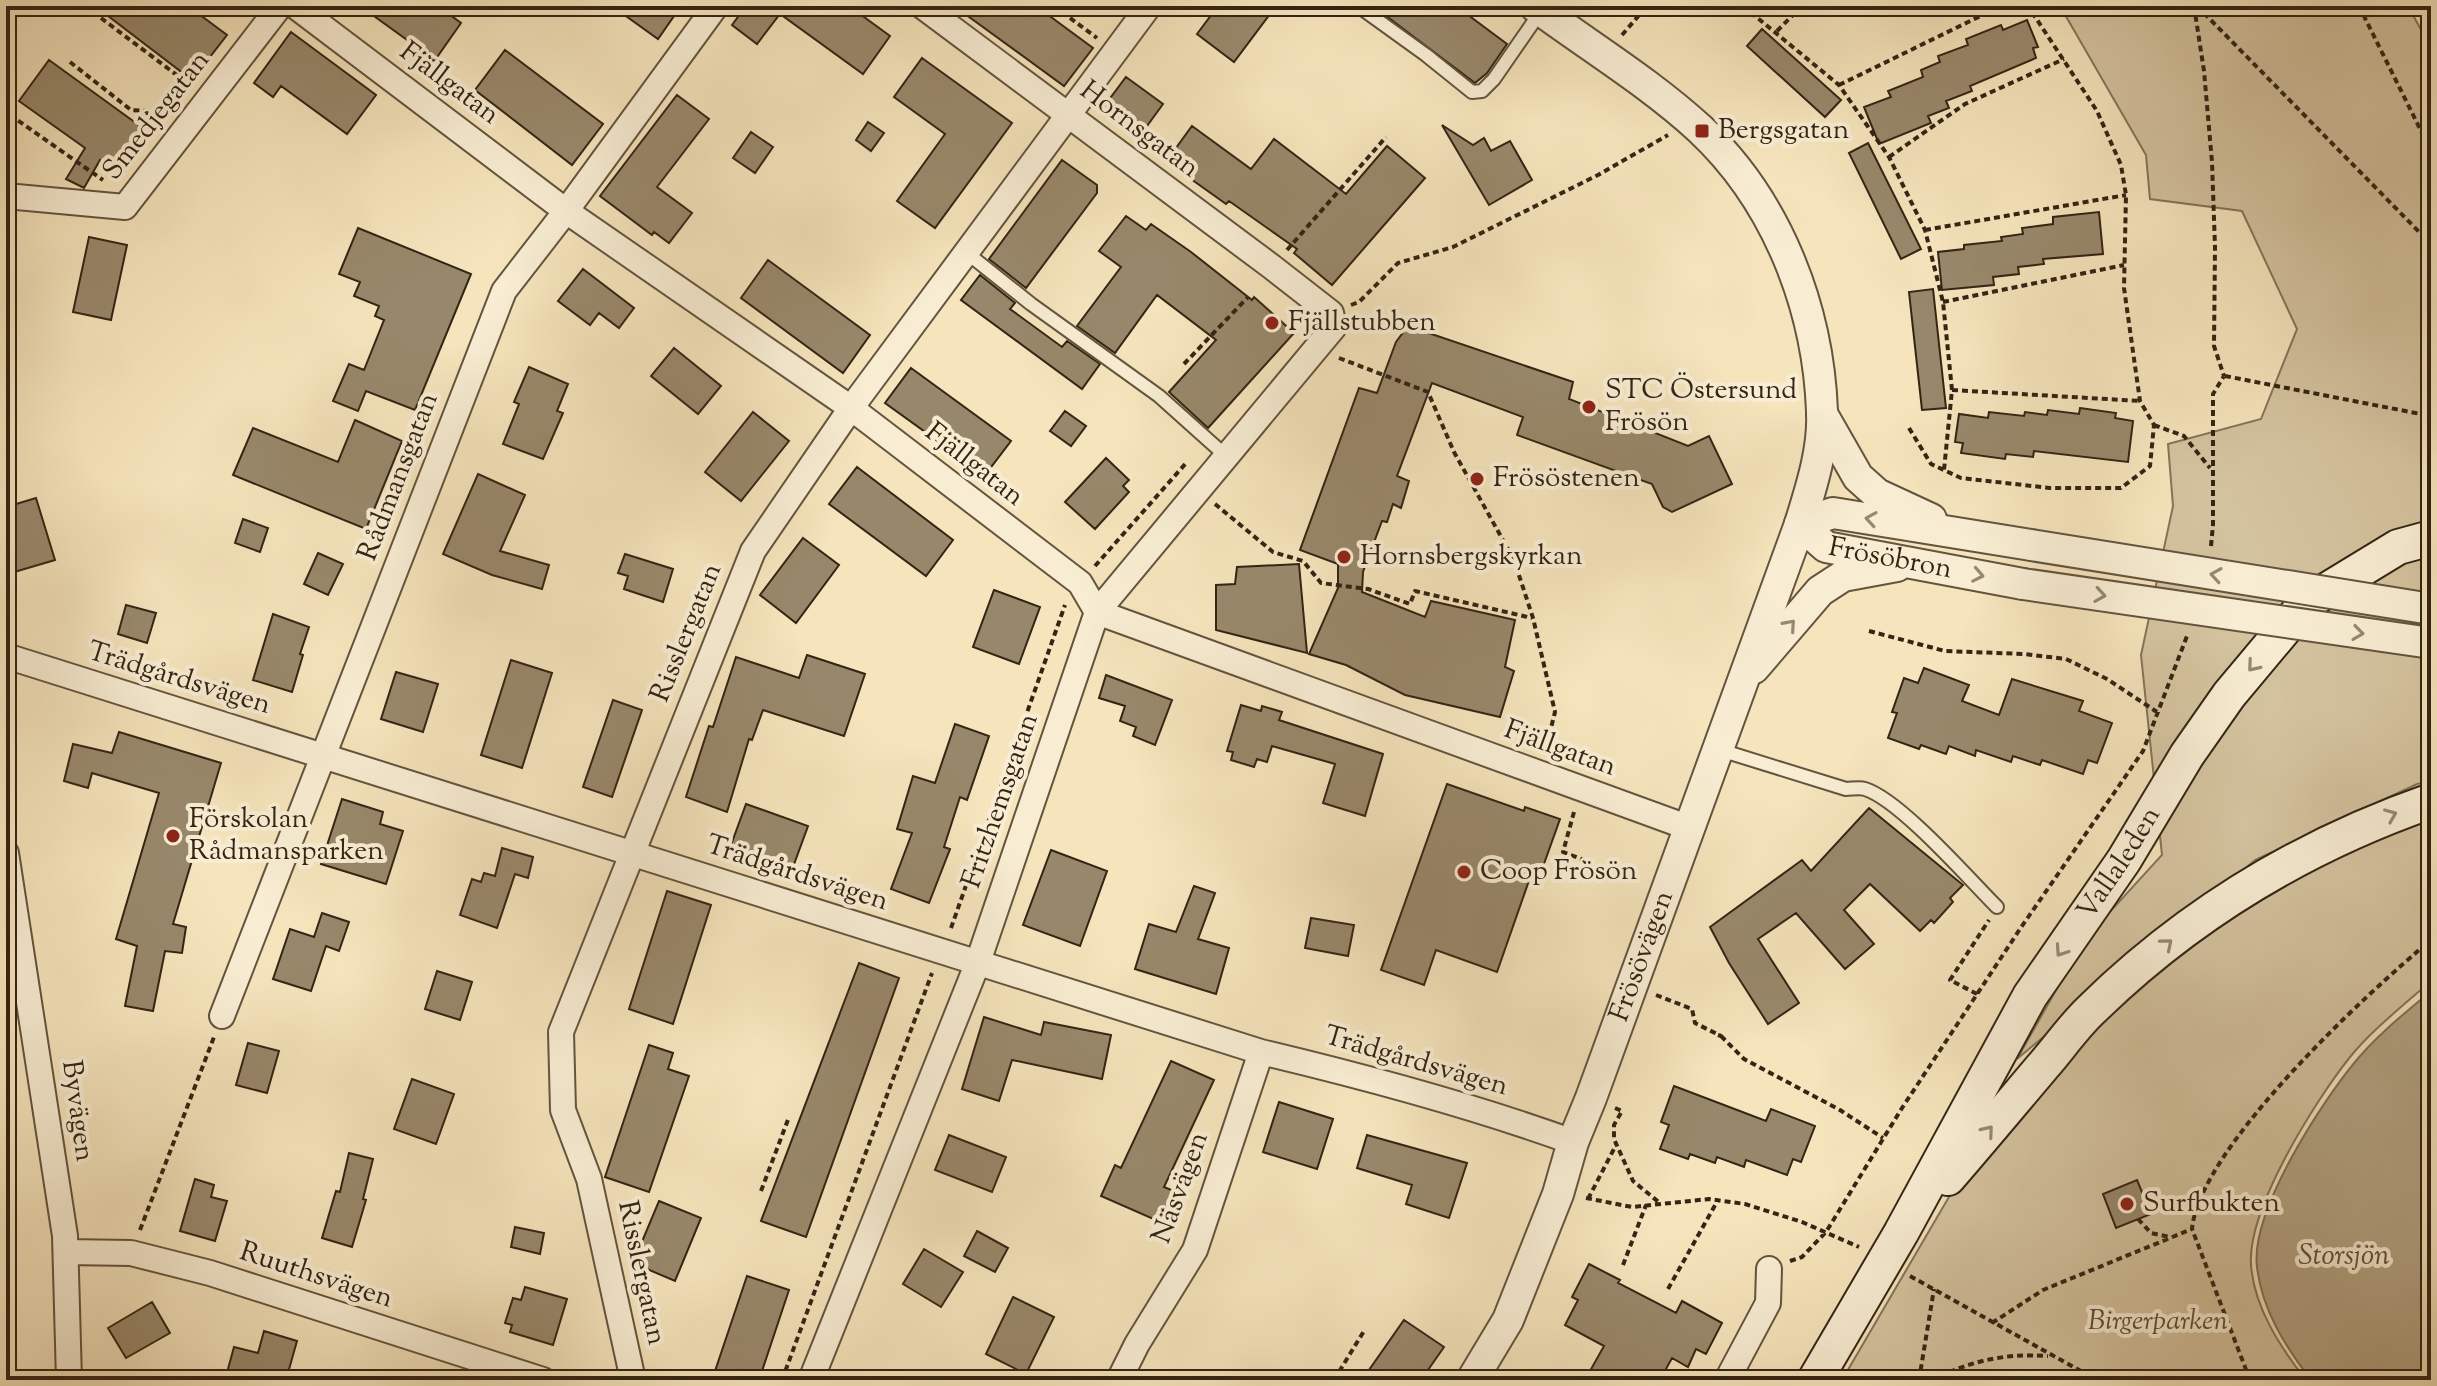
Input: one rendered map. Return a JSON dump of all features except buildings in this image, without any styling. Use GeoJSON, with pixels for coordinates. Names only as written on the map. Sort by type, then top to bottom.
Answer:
{"type":"FeatureCollection","features":[{"type":"Feature","properties":{"kind":"main road","name":"Vallaleden"},"geometry":{"type":"LineString","coordinates":[[1815,1380],[1901,1233],[2030,996],[2124,860],[2187,755],[2229,695],[2306,603],[2398,547],[2431,538]]}},
{"type":"Feature","properties":{"kind":"main road","name":"Vallaleden"},"geometry":{"type":"LineString","coordinates":[[1901,1233],[2089,1011],[2174,937],[2225,899],[2283,865],[2390,815],[2431,801]]}},
{"type":"Feature","properties":{"kind":"street","name":"Smedjegatan"},"geometry":{"type":"LineString","coordinates":[[6,196],[125,207],[280,6]]}},
{"type":"Feature","properties":{"kind":"street","name":"Fjällgatan"},"geometry":{"type":"LineString","coordinates":[[295,6],[566,211],[851,408],[1080,583],[1097,612],[1687,827]]}},
{"type":"Feature","properties":{"kind":"street","name":"Rådmansgatan"},"geometry":{"type":"LineString","coordinates":[[222,1016],[504,291],[716,6]]}},
{"type":"Feature","properties":{"kind":"street","name":"Hornsgatan"},"geometry":{"type":"LineString","coordinates":[[922,6],[1319,303]]}},
{"type":"Feature","properties":{"kind":"street","name":"Risslergatan"},"geometry":{"type":"LineString","coordinates":[[633,1380],[589,1179],[563,1110],[561,1032],[753,551],[851,408],[1149,6]]}},
{"type":"Feature","properties":{"kind":"street"},"geometry":{"type":"LineString","coordinates":[[1538,8],[1702,131],[1745,181],[1772,222],[1793,265],[1807,308],[1816,354],[1822,414],[1814,477],[1800,524]]}},
{"type":"Feature","properties":{"kind":"street","name":"Fritzhemsgatan"},"geometry":{"type":"LineString","coordinates":[[811,1380],[978,962],[1097,612],[1334,327],[1331,313],[1319,303]]}},
{"type":"Feature","properties":{"kind":"street"},"geometry":{"type":"LineString","coordinates":[[1822,414],[1858,477],[1877,494],[1964,534]]}},
{"type":"Feature","properties":{"kind":"street","name":"Frösöbron"},"geometry":{"type":"LineString","coordinates":[[1800,524],[1833,513],[2431,609]]}},
{"type":"Feature","properties":{"kind":"street","name":"Frösöbron"},"geometry":{"type":"LineString","coordinates":[[1800,524],[1826,547],[2023,584],[2431,643]]}},
{"type":"Feature","properties":{"kind":"street","name":"Frösövägen"},"geometry":{"type":"LineString","coordinates":[[1472,1380],[1508,1320],[1558,1194],[1573,1142],[1800,524]]}},
{"type":"Feature","properties":{"kind":"street"},"geometry":{"type":"LineString","coordinates":[[1740,685],[1820,591],[1843,576],[1915,563]]}},
{"type":"Feature","properties":{"kind":"street","name":"Trädgårdsvägen"},"geometry":{"type":"LineString","coordinates":[[6,656],[1261,1052],[1377,1080],[1442,1102],[1507,1118],[1573,1142]]}},
{"type":"Feature","properties":{"kind":"street","name":"Byvägen"},"geometry":{"type":"LineString","coordinates":[[6,853],[46,1102],[66,1252],[69,1380]]}},
{"type":"Feature","properties":{"kind":"street","name":"Näsvägen"},"geometry":{"type":"LineString","coordinates":[[1119,1380],[1137,1344],[1195,1250],[1261,1052]]}},
{"type":"Feature","properties":{"kind":"street","name":"Ruuthsvägen"},"geometry":{"type":"LineString","coordinates":[[66,1252],[131,1253],[210,1273],[543,1380]]}},
{"type":"Feature","properties":{"kind":"street"},"geometry":{"type":"LineString","coordinates":[[1727,1380],[1768,1303],[1769,1269]]}},
{"type":"Feature","properties":{"kind":"lane"},"geometry":{"type":"LineString","coordinates":[[1358,6],[1472,92],[1482,91],[1494,79],[1538,8]]}},
{"type":"Feature","properties":{"kind":"lane"},"geometry":{"type":"LineString","coordinates":[[967,253],[1031,304],[1159,396],[1226,456]]}},
{"type":"Feature","properties":{"kind":"lane"},"geometry":{"type":"LineString","coordinates":[[1716,749],[1846,789],[1862,787],[1884,798],[1997,907]]}},
{"type":"Feature","properties":{"kind":"path"},"geometry":{"type":"LineString","coordinates":[[1054,6],[1115,52]]}},
{"type":"Feature","properties":{"kind":"path"},"geometry":{"type":"LineString","coordinates":[[1604,56],[1647,6]]}},
{"type":"Feature","properties":{"kind":"path"},"geometry":{"type":"LineString","coordinates":[[1743,6],[1839,85],[1889,157],[1925,230],[1943,302],[1952,390],[1944,470]]}},
{"type":"Feature","properties":{"kind":"path"},"geometry":{"type":"LineString","coordinates":[[1777,31],[1802,6]]}},
{"type":"Feature","properties":{"kind":"path"},"geometry":{"type":"LineString","coordinates":[[1839,85],[2001,6]]}},
{"type":"Feature","properties":{"kind":"path"},"geometry":{"type":"LineString","coordinates":[[1909,428],[1931,464],[1961,478],[2050,488],[2121,488],[2150,466],[2154,425],[2140,401],[2124,288],[2126,195],[2121,165],[2097,111],[2028,6]]}},
{"type":"Feature","properties":{"kind":"path"},"geometry":{"type":"LineString","coordinates":[[2195,6],[2431,244]]}},
{"type":"Feature","properties":{"kind":"path"},"geometry":{"type":"LineString","coordinates":[[2195,6],[2212,162],[2214,346],[2224,376],[2213,394],[2213,525],[2209,558]]}},
{"type":"Feature","properties":{"kind":"path"},"geometry":{"type":"LineString","coordinates":[[2359,6],[2431,151]]}},
{"type":"Feature","properties":{"kind":"path"},"geometry":{"type":"LineString","coordinates":[[101,18],[202,107]]}},
{"type":"Feature","properties":{"kind":"path"},"geometry":{"type":"LineString","coordinates":[[1889,157],[1965,104],[2064,59]]}},
{"type":"Feature","properties":{"kind":"path"},"geometry":{"type":"LineString","coordinates":[[70,62],[131,110],[202,107]]}},
{"type":"Feature","properties":{"kind":"path"},"geometry":{"type":"LineString","coordinates":[[10,115],[131,200]]}},
{"type":"Feature","properties":{"kind":"path"},"geometry":{"type":"LineString","coordinates":[[1272,267],[1386,137]]}},
{"type":"Feature","properties":{"kind":"path"},"geometry":{"type":"LineString","coordinates":[[1925,230],[2126,195]]}},
{"type":"Feature","properties":{"kind":"path"},"geometry":{"type":"LineString","coordinates":[[1943,302],[2124,265]]}},
{"type":"Feature","properties":{"kind":"path"},"geometry":{"type":"LineString","coordinates":[[1184,364],[1248,297]]}},
{"type":"Feature","properties":{"kind":"path"},"geometry":{"type":"LineString","coordinates":[[1318,349],[1428,392],[1460,464],[1514,560],[1533,618],[1555,712],[1540,774]]}},
{"type":"Feature","properties":{"kind":"path"},"geometry":{"type":"LineString","coordinates":[[2224,376],[2431,416]]}},
{"type":"Feature","properties":{"kind":"path"},"geometry":{"type":"LineString","coordinates":[[1952,390],[2140,401]]}},
{"type":"Feature","properties":{"kind":"path"},"geometry":{"type":"LineString","coordinates":[[2154,425],[2184,436],[2212,470]]}},
{"type":"Feature","properties":{"kind":"path"},"geometry":{"type":"LineString","coordinates":[[1198,490],[1273,552],[1303,561],[1321,583],[1368,589],[1410,604],[1415,591],[1533,618]]}},
{"type":"Feature","properties":{"kind":"path"},"geometry":{"type":"LineString","coordinates":[[1769,1269],[1802,1257],[1826,1232],[1977,994],[2143,751],[2190,628]]}},
{"type":"Feature","properties":{"kind":"path"},"geometry":{"type":"LineString","coordinates":[[1869,631],[1945,651],[2066,659],[2107,679],[2157,712]]}},
{"type":"Feature","properties":{"kind":"path"},"geometry":{"type":"LineString","coordinates":[[1580,788],[1563,852],[1589,862]]}},
{"type":"Feature","properties":{"kind":"path"},"geometry":{"type":"LineString","coordinates":[[1977,994],[1950,980],[1997,907]]}},
{"type":"Feature","properties":{"kind":"path"},"geometry":{"type":"LineString","coordinates":[[2250,1380],[2192,1229],[2194,1213],[2216,1167],[2269,1100],[2378,984],[2431,940]]}},
{"type":"Feature","properties":{"kind":"path"},"geometry":{"type":"LineString","coordinates":[[782,1380],[921,999],[942,952]]}},
{"type":"Feature","properties":{"kind":"path"},"geometry":{"type":"LineString","coordinates":[[1677,1005],[1692,1009],[1695,1023],[1719,1035],[1744,1059],[1840,1110],[1883,1138]]}},
{"type":"Feature","properties":{"kind":"path"},"geometry":{"type":"LineString","coordinates":[[131,1253],[222,1016]]}},
{"type":"Feature","properties":{"kind":"path"},"geometry":{"type":"LineString","coordinates":[[761,1191],[789,1117]]}},
{"type":"Feature","properties":{"kind":"path"},"geometry":{"type":"LineString","coordinates":[[1588,1199],[1615,1142],[1633,1181],[1661,1204]]}},
{"type":"Feature","properties":{"kind":"path"},"geometry":{"type":"LineString","coordinates":[[1558,1194],[1632,1207],[1718,1200],[1745,1204],[1826,1232],[1865,1250]]}},
{"type":"Feature","properties":{"kind":"path"},"geometry":{"type":"LineString","coordinates":[[1668,1289],[1718,1200]]}},
{"type":"Feature","properties":{"kind":"path"},"geometry":{"type":"LineString","coordinates":[[1623,1265],[1646,1205]]}},
{"type":"Feature","properties":{"kind":"path"},"geometry":{"type":"LineString","coordinates":[[2138,1219],[2151,1233],[2172,1237]]}},
{"type":"Feature","properties":{"kind":"path"},"geometry":{"type":"LineString","coordinates":[[1992,1323],[2043,1290],[2192,1229]]}},
{"type":"Feature","properties":{"kind":"path"},"geometry":{"type":"LineString","coordinates":[[1905,1273],[2097,1380]]}},
{"type":"Feature","properties":{"kind":"path"},"geometry":{"type":"LineString","coordinates":[[1919,1380],[1934,1289]]}},
{"type":"Feature","properties":{"kind":"path"},"geometry":{"type":"LineString","coordinates":[[1334,1380],[1364,1331]]}},
{"type":"Feature","properties":{"kind":"path"},"geometry":{"type":"LineString","coordinates":[[1931,1380],[1959,1367],[2014,1354],[2052,1356]]}},
{"type":"Feature","properties":{"kind":"green space"},"geometry":{"type":"Polygon","coordinates":[[[2060,6],[2408,6],[2431,48],[2431,781],[2417,784],[2255,860],[2017,1059],[2085,939],[2162,855],[2141,655],[2173,506],[2168,444],[2261,419],[2297,329],[2242,211],[2150,199],[2146,155],[2060,6]]]}},
{"type":"Feature","properties":{"kind":"green space","name":"Birgerparken"},"geometry":{"type":"Polygon","coordinates":[[[2431,817],[2431,981],[2350,1057],[2319,1100],[2271,1186],[2253,1242],[2251,1265],[2257,1296],[2278,1340],[2306,1380],[1842,1380],[1960,1178],[2079,1040],[2190,941],[2261,895],[2360,841],[2431,817]]]}},
{"type":"Feature","properties":{"kind":"water","name":"Storsjön"},"geometry":{"type":"Polygon","coordinates":[[[2431,991],[2431,1380],[2311,1380],[2284,1341],[2264,1298],[2257,1267],[2258,1244],[2265,1218],[2291,1159],[2341,1080],[2372,1043],[2431,991]]]}},
{"type":"Feature","properties":{"kind":"place","name":"Bergsgatan"},"geometry":{"type":"Point","coordinates":[1702,131]}},
{"type":"Feature","properties":{"kind":"place","name":"Fjällstubben"},"geometry":{"type":"Point","coordinates":[1272,323]}},
{"type":"Feature","properties":{"kind":"place","name":"STC Östersund Frösön"},"geometry":{"type":"Point","coordinates":[1589,407]}},
{"type":"Feature","properties":{"kind":"place","name":"Frösöstenen"},"geometry":{"type":"Point","coordinates":[1477,479]}},
{"type":"Feature","properties":{"kind":"place","name":"Hornsbergskyrkan"},"geometry":{"type":"Point","coordinates":[1344,557]}},
{"type":"Feature","properties":{"kind":"place","name":"Förskolan Rådmansparken"},"geometry":{"type":"Point","coordinates":[173,836]}},
{"type":"Feature","properties":{"kind":"place","name":"Coop Frösön"},"geometry":{"type":"Point","coordinates":[1464,872]}},
{"type":"Feature","properties":{"kind":"place","name":"Surfbukten"},"geometry":{"type":"Point","coordinates":[2127,1204]}}]}
